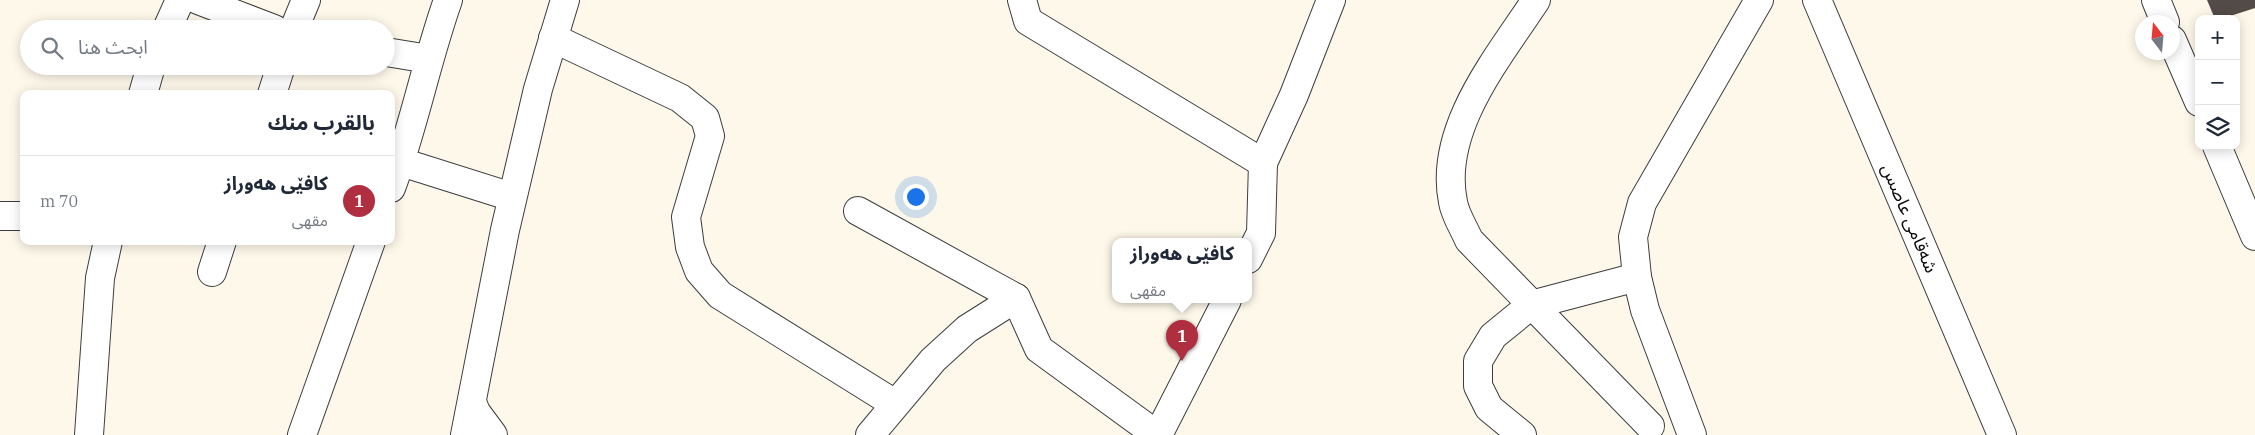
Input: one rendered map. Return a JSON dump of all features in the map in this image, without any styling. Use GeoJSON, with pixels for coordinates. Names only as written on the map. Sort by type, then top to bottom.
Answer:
{"type":"FeatureCollection","features":[{"type":"Feature","properties":{"kind":"street"},"geometry":{"type":"LineString","coordinates":[[171,20],[180,0]]}},
{"type":"Feature","properties":{"kind":"street"},"geometry":{"type":"LineString","coordinates":[[198,0],[250,20]]}},
{"type":"Feature","properties":{"kind":"street"},"geometry":{"type":"LineString","coordinates":[[298,20],[306,0]]}},
{"type":"Feature","properties":{"kind":"street"},"geometry":{"type":"LineString","coordinates":[[395,178],[448,0]]}},
{"type":"Feature","properties":{"kind":"street"},"geometry":{"type":"LineString","coordinates":[[465,435],[512,197],[538,89],[565,0]]}},
{"type":"Feature","properties":{"kind":"street"},"geometry":{"type":"LineString","coordinates":[[1022,0],[1028,21],[1263,163]]}},
{"type":"Feature","properties":{"kind":"street"},"geometry":{"type":"LineString","coordinates":[[1252,251],[1261,233],[1263,163],[1294,95],[1332,0]]}},
{"type":"Feature","properties":{"kind":"street"},"geometry":{"type":"LineString","coordinates":[[1692,435],[1645,310],[1637,277],[1633,237],[1642,203],[1759,0]]}},
{"type":"Feature","properties":{"kind":"street","name":"شه‌قامی عاصس"},"geometry":{"type":"LineString","coordinates":[[1817,0],[2002,435]]}},
{"type":"Feature","properties":{"kind":"street"},"geometry":{"type":"LineString","coordinates":[[2156,0],[2162,15]]}},
{"type":"Feature","properties":{"kind":"street"},"geometry":{"type":"LineString","coordinates":[[1528,3],[1469,104],[1450,162],[1453,203],[1470,240],[1645,430],[1677,394]]}},
{"type":"Feature","properties":{"kind":"street"},"geometry":{"type":"LineString","coordinates":[[553,38],[680,98],[705,118],[710,136],[686,217],[690,247],[699,271],[720,295],[895,404]]}},
{"type":"Feature","properties":{"kind":"street"},"geometry":{"type":"LineString","coordinates":[[395,54],[429,60]]}},
{"type":"Feature","properties":{"kind":"street"},"geometry":{"type":"LineString","coordinates":[[2180,58],[2195,93]]}},
{"type":"Feature","properties":{"kind":"street"},"geometry":{"type":"LineString","coordinates":[[144,90],[148,75]]}},
{"type":"Feature","properties":{"kind":"street"},"geometry":{"type":"LineString","coordinates":[[273,90],[278,75]]}},
{"type":"Feature","properties":{"kind":"street"},"geometry":{"type":"LineString","coordinates":[[2219,150],[2255,236]]}},
{"type":"Feature","properties":{"kind":"street"},"geometry":{"type":"LineString","coordinates":[[401,162],[512,197]]}},
{"type":"Feature","properties":{"kind":"street"},"geometry":{"type":"LineString","coordinates":[[858,211],[1016,298],[1039,349],[1158,435],[1225,303]]}},
{"type":"Feature","properties":{"kind":"street"},"geometry":{"type":"LineString","coordinates":[[0,216],[20,216]]}},
{"type":"Feature","properties":{"kind":"street"},"geometry":{"type":"LineString","coordinates":[[89,435],[100,278],[107,245]]}},
{"type":"Feature","properties":{"kind":"street"},"geometry":{"type":"LineString","coordinates":[[212,272],[221,245]]}},
{"type":"Feature","properties":{"kind":"street"},"geometry":{"type":"LineString","coordinates":[[302,435],[370,245]]}},
{"type":"Feature","properties":{"kind":"street"},"geometry":{"type":"LineString","coordinates":[[1522,435],[1490,408],[1478,386],[1478,361],[1493,336],[1531,305],[1637,277]]}},
{"type":"Feature","properties":{"kind":"street"},"geometry":{"type":"LineString","coordinates":[[870,435],[933,360],[967,330],[1016,298]]}},
{"type":"Feature","properties":{"kind":"street"},"geometry":{"type":"LineString","coordinates":[[472,402],[476,412],[494,435]]}},
{"type":"Feature","properties":{"kind":"building"},"geometry":{"type":"Polygon","coordinates":[[[2207,0],[2255,0],[2255,8],[2233,15],[2213,15],[2207,0]]]}},
{"type":"Feature","properties":{"kind":"place","name":"کافێی هەوراز"},"geometry":{"type":"Point","coordinates":[1182,361]}}]}
